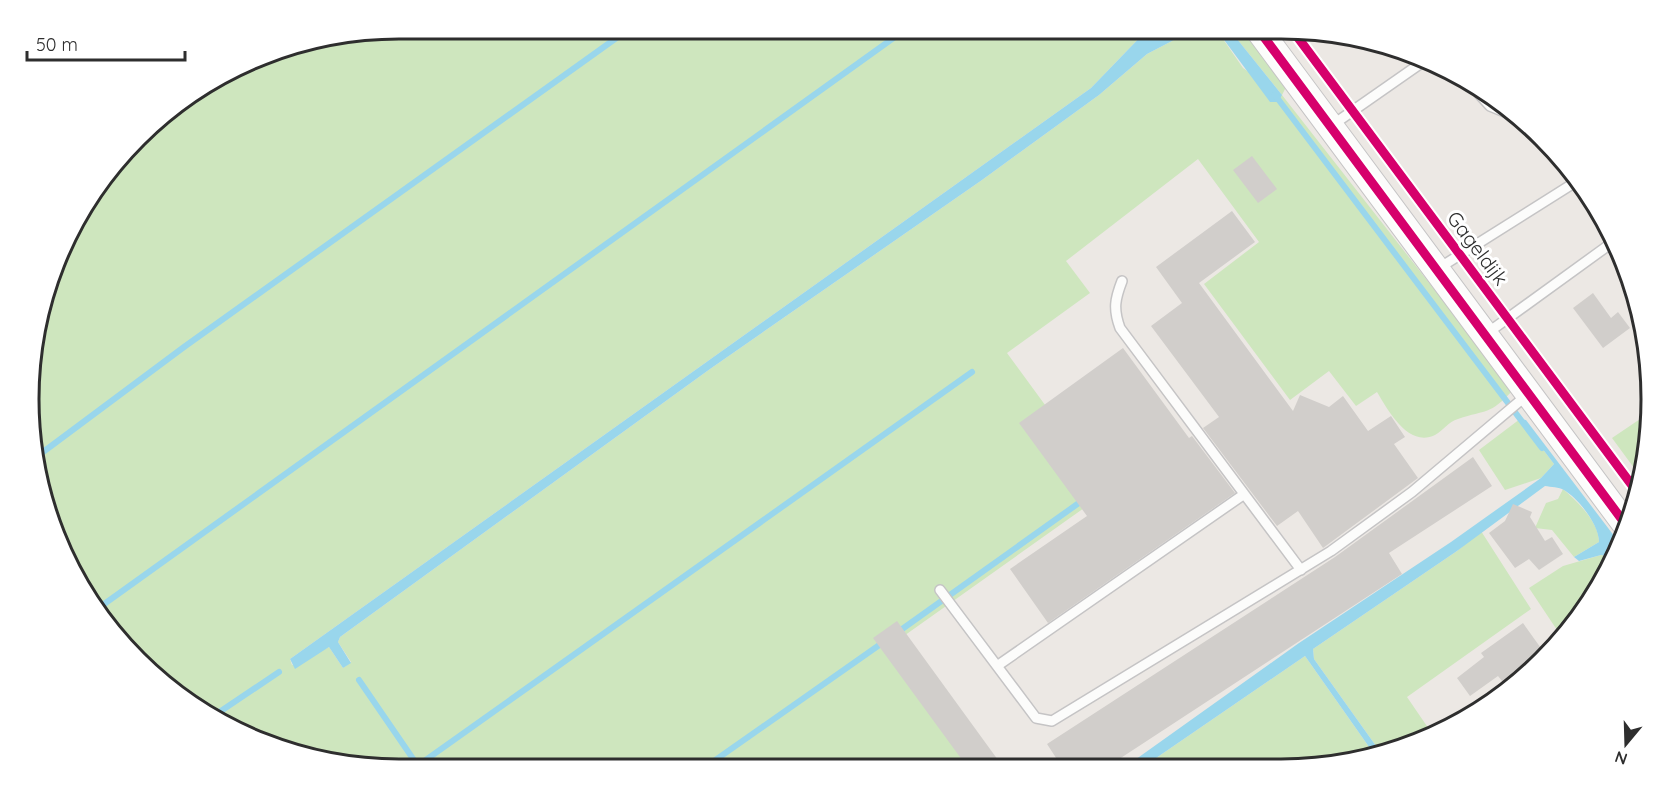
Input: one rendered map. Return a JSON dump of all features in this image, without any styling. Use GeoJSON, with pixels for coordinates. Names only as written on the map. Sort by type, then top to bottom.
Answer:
{"type":"FeatureCollection","features":[{"type":"Feature","properties":{"kind":"street"},"geometry":{"type":"LineString","coordinates":[[1266,39],[1485,334],[1518,403],[1621,519]]}},
{"type":"Feature","properties":{"kind":"lane"},"geometry":{"type":"LineString","coordinates":[[1331,126],[1418,66]]}},
{"type":"Feature","properties":{"kind":"lane"},"geometry":{"type":"LineString","coordinates":[[1437,269],[1571,185]]}},
{"type":"Feature","properties":{"kind":"lane"},"geometry":{"type":"LineString","coordinates":[[1485,334],[1607,246]]}},
{"type":"Feature","properties":{"kind":"lane"},"geometry":{"type":"LineString","coordinates":[[1122,280],[1114,300],[1115,314],[1120,328],[1301,570]]}},
{"type":"Feature","properties":{"kind":"lane"},"geometry":{"type":"LineString","coordinates":[[940,590],[1036,718],[1052,722],[1301,570],[1412,492],[1518,403]]}},
{"type":"Feature","properties":{"kind":"lane"},"geometry":{"type":"LineString","coordinates":[[997,666],[1243,495]]}},
{"type":"Feature","properties":{"kind":"green space"},"geometry":{"type":"Polygon","coordinates":[[[399,39],[1138,39],[1091,88],[290,659],[292,665],[329,647],[343,668],[351,662],[338,642],[340,637],[710,369],[982,180],[1099,95],[1147,54],[1176,39],[1223,39],[1243,68],[1282,95],[1513,390],[1493,408],[1455,420],[1435,435],[1425,438],[1408,432],[1400,425],[1377,392],[1356,406],[1329,371],[1290,400],[1204,284],[1259,242],[1198,159],[1066,261],[1090,293],[1007,353],[1108,491],[901,638],[988,759],[399,759],[329,752],[261,732],[199,698],[144,654],[100,599],[66,537],[46,469],[39,399],[46,329],[66,261],[87,219],[113,180],[144,144],[180,113],[219,87],[261,66],[329,46],[399,39]]]}},
{"type":"Feature","properties":{"kind":"green space"},"geometry":{"type":"Polygon","coordinates":[[[1237,39],[1252,39],[1287,85],[1282,95],[1237,39]]]}},
{"type":"Feature","properties":{"kind":"green space"},"geometry":{"type":"Polygon","coordinates":[[[1520,419],[1554,464],[1541,478],[1505,490],[1479,450],[1520,419]]]}},
{"type":"Feature","properties":{"kind":"green space"},"geometry":{"type":"Polygon","coordinates":[[[1640,419],[1634,468],[1612,438],[1640,419]]]}},
{"type":"Feature","properties":{"kind":"green space"},"geometry":{"type":"Polygon","coordinates":[[[1563,489],[1586,512],[1598,534],[1599,542],[1574,557],[1552,530],[1535,528],[1546,503],[1558,499],[1563,489]]]}},
{"type":"Feature","properties":{"kind":"green space"},"geometry":{"type":"Polygon","coordinates":[[[1481,531],[1531,609],[1407,697],[1428,728],[1376,746],[1314,659],[1313,649],[1457,551],[1481,531]]]}},
{"type":"Feature","properties":{"kind":"green space"},"geometry":{"type":"Polygon","coordinates":[[[1605,556],[1593,579],[1557,630],[1529,588],[1563,566],[1605,556]]]}},
{"type":"Feature","properties":{"kind":"green space"},"geometry":{"type":"Polygon","coordinates":[[[1305,656],[1370,748],[1305,758],[1155,759],[1305,656]]]}},
{"type":"Feature","properties":{"kind":"water"},"geometry":{"type":"Polygon","coordinates":[[[1138,39],[1176,39],[1147,54],[1099,95],[982,180],[710,369],[340,637],[338,642],[351,663],[343,668],[329,647],[295,669],[290,659],[1091,88],[1138,39]]]}},
{"type":"Feature","properties":{"kind":"water"},"geometry":{"type":"Polygon","coordinates":[[[1223,39],[1237,39],[1282,95],[1278,102],[1270,102],[1223,39]]]}},
{"type":"Feature","properties":{"kind":"water"},"geometry":{"type":"Polygon","coordinates":[[[1520,419],[1526,420],[1614,536],[1605,556],[1579,561],[1574,557],[1599,542],[1596,528],[1582,506],[1570,494],[1560,488],[1545,486],[1457,551],[1313,649],[1314,659],[1376,746],[1370,748],[1305,656],[1155,759],[1136,759],[1299,643],[1451,542],[1541,478],[1554,464],[1520,419]]]}},
{"type":"Feature","properties":{"kind":"building"},"geometry":{"type":"Polygon","coordinates":[[[1252,156],[1277,189],[1258,203],[1233,170],[1252,156]]]}},
{"type":"Feature","properties":{"kind":"building"},"geometry":{"type":"Polygon","coordinates":[[[1232,211],[1255,242],[1199,283],[1293,411],[1300,395],[1329,407],[1343,396],[1368,431],[1391,416],[1405,437],[1394,444],[1418,478],[1323,548],[1298,511],[1277,526],[1203,428],[1219,417],[1151,326],[1182,303],[1156,267],[1232,211]]]}},
{"type":"Feature","properties":{"kind":"building"},"geometry":{"type":"Polygon","coordinates":[[[1593,293],[1611,318],[1618,312],[1630,328],[1603,348],[1573,308],[1593,293]]]}},
{"type":"Feature","properties":{"kind":"building"},"geometry":{"type":"Polygon","coordinates":[[[1123,348],[1189,438],[1192,436],[1235,493],[1048,623],[1010,569],[1087,516],[1019,423],[1123,348]]]}},
{"type":"Feature","properties":{"kind":"building"},"geometry":{"type":"Polygon","coordinates":[[[1473,457],[1492,486],[1389,553],[1402,574],[1119,759],[1057,759],[1047,744],[1335,557],[1473,457]]]}},
{"type":"Feature","properties":{"kind":"building"},"geometry":{"type":"Polygon","coordinates":[[[1513,504],[1532,512],[1530,517],[1545,541],[1552,537],[1563,554],[1539,570],[1529,559],[1515,568],[1489,533],[1505,521],[1513,504]]]}},
{"type":"Feature","properties":{"kind":"building"},"geometry":{"type":"Polygon","coordinates":[[[897,621],[997,759],[961,759],[873,638],[897,621]]]}},
{"type":"Feature","properties":{"kind":"building"},"geometry":{"type":"Polygon","coordinates":[[[1523,623],[1541,648],[1502,681],[1498,676],[1470,696],[1457,678],[1484,657],[1481,653],[1523,623]]]}},
{"type":"Feature","properties":{"kind":"waterway"},"geometry":{"type":"LineString","coordinates":[[43,452],[184,347],[615,39]]}},
{"type":"Feature","properties":{"kind":"waterway"},"geometry":{"type":"LineString","coordinates":[[104,604],[892,39]]}},
{"type":"Feature","properties":{"kind":"waterway"},"geometry":{"type":"LineString","coordinates":[[1275,95],[1542,448]]}},
{"type":"Feature","properties":{"kind":"waterway"},"geometry":{"type":"LineString","coordinates":[[427,759],[972,372]]}},
{"type":"Feature","properties":{"kind":"waterway"},"geometry":{"type":"LineString","coordinates":[[898,632],[1083,500]]}},
{"type":"Feature","properties":{"kind":"waterway"},"geometry":{"type":"LineString","coordinates":[[717,759],[885,641]]}},
{"type":"Feature","properties":{"kind":"waterway"},"geometry":{"type":"LineString","coordinates":[[220,712],[279,672]]}},
{"type":"Feature","properties":{"kind":"waterway"},"geometry":{"type":"LineString","coordinates":[[359,680],[413,759]]}},
{"type":"Feature","properties":{"kind":"cycle path"},"geometry":{"type":"LineString","coordinates":[[1265,39],[1621,518]]}},
{"type":"Feature","properties":{"kind":"cycle path","name":"Gageldijk"},"geometry":{"type":"LineString","coordinates":[[1300,40],[1631,484]]}}]}
